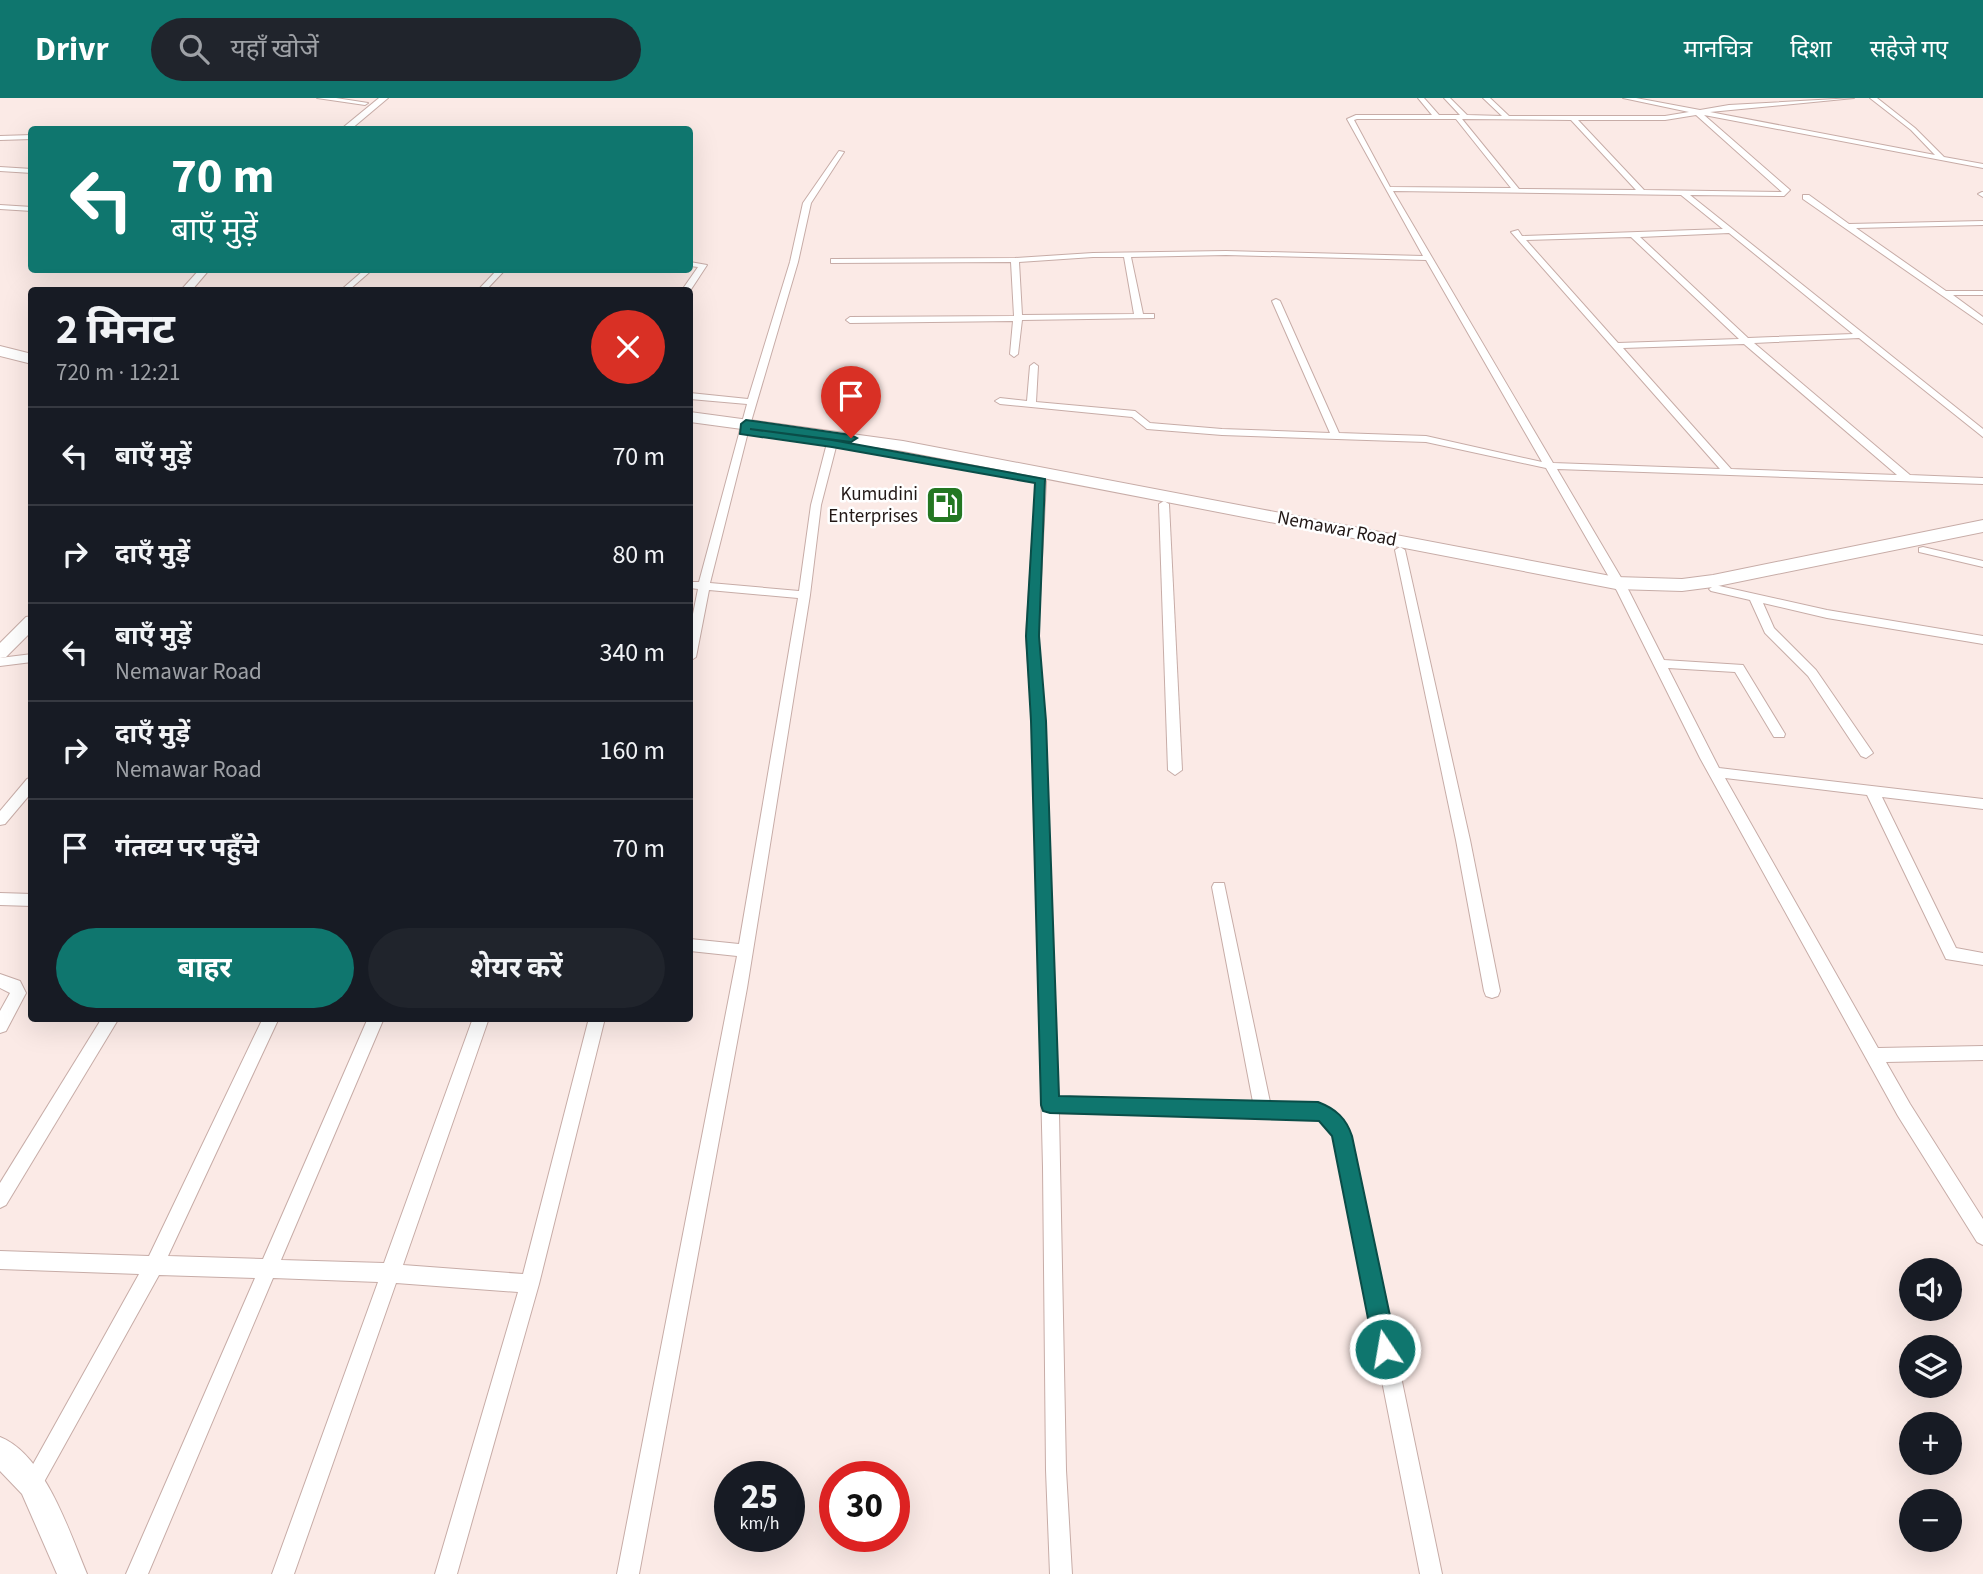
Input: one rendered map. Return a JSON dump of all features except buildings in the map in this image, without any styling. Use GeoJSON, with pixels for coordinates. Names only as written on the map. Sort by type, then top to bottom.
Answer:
{"type":"FeatureCollection","features":[{"type":"Feature","properties":{"kind":"highway"},"geometry":{"type":"LineString","coordinates":[[0,351],[28,358]]}},
{"type":"Feature","properties":{"kind":"highway"},"geometry":{"type":"LineString","coordinates":[[0,359],[28,365]]}},
{"type":"Feature","properties":{"kind":"highway","name":"Nemawar Road"},"geometry":{"type":"LineString","coordinates":[[693,418],[832,443],[1001,468],[1041,481],[1400,550],[1502,566]]}},
{"type":"Feature","properties":{"kind":"highway","name":"Nemawar Road"},"geometry":{"type":"LineString","coordinates":[[693,425],[745,428],[904,446],[1001,468],[1502,566],[1600,590],[1713,581],[1983,526]]}},
{"type":"Feature","properties":{"kind":"highway","name":"Nemawar Road"},"geometry":{"type":"LineString","coordinates":[[1620,587],[1657,594],[1715,589],[1983,537]]}},
{"type":"Feature","properties":{"kind":"street"},"geometry":{"type":"LineString","coordinates":[[320,98],[368,100]]}},
{"type":"Feature","properties":{"kind":"street"},"geometry":{"type":"LineString","coordinates":[[349,126],[384,98]]}},
{"type":"Feature","properties":{"kind":"street"},"geometry":{"type":"LineString","coordinates":[[1421,98],[1438,118]]}},
{"type":"Feature","properties":{"kind":"street"},"geometry":{"type":"LineString","coordinates":[[1447,98],[1516,190]]}},
{"type":"Feature","properties":{"kind":"street"},"geometry":{"type":"LineString","coordinates":[[1486,98],[1508,118]]}},
{"type":"Feature","properties":{"kind":"street"},"geometry":{"type":"LineString","coordinates":[[1626,98],[1983,166]]}},
{"type":"Feature","properties":{"kind":"street"},"geometry":{"type":"LineString","coordinates":[[1851,98],[1790,100],[1665,118],[1351,118],[1388,189],[1620,587],[1716,772],[1904,1110],[1983,1236]]}},
{"type":"Feature","properties":{"kind":"street"},"geometry":{"type":"LineString","coordinates":[[1873,98],[1913,129],[1943,159]]}},
{"type":"Feature","properties":{"kind":"street"},"geometry":{"type":"LineString","coordinates":[[337,126],[368,100]]}},
{"type":"Feature","properties":{"kind":"street"},"geometry":{"type":"LineString","coordinates":[[1388,189],[1784,194],[1786,190],[1698,113]]}},
{"type":"Feature","properties":{"kind":"street"},"geometry":{"type":"LineString","coordinates":[[1574,119],[1642,192]]}},
{"type":"Feature","properties":{"kind":"street"},"geometry":{"type":"LineString","coordinates":[[0,138],[28,137]]}},
{"type":"Feature","properties":{"kind":"street"},"geometry":{"type":"LineString","coordinates":[[693,626],[697,585],[794,262],[807,203],[841,152]]}},
{"type":"Feature","properties":{"kind":"street"},"geometry":{"type":"LineString","coordinates":[[0,169],[28,171]]}},
{"type":"Feature","properties":{"kind":"street"},"geometry":{"type":"LineString","coordinates":[[1682,192],[1858,336],[1983,433]]}},
{"type":"Feature","properties":{"kind":"street"},"geometry":{"type":"LineString","coordinates":[[1806,197],[1983,321]]}},
{"type":"Feature","properties":{"kind":"street"},"geometry":{"type":"LineString","coordinates":[[0,207],[28,209]]}},
{"type":"Feature","properties":{"kind":"street"},"geometry":{"type":"LineString","coordinates":[[1847,226],[1983,223]]}},
{"type":"Feature","properties":{"kind":"street"},"geometry":{"type":"LineString","coordinates":[[1728,472],[1518,235],[1731,232]]}},
{"type":"Feature","properties":{"kind":"street"},"geometry":{"type":"LineString","coordinates":[[1633,235],[1745,341],[1907,478]]}},
{"type":"Feature","properties":{"kind":"street"},"geometry":{"type":"LineString","coordinates":[[834,261],[1015,260],[1127,254],[1226,253],[1428,258]]}},
{"type":"Feature","properties":{"kind":"street"},"geometry":{"type":"LineString","coordinates":[[1127,254],[1139,316]]}},
{"type":"Feature","properties":{"kind":"street"},"geometry":{"type":"LineString","coordinates":[[1014,355],[1018,318],[1015,260]]}},
{"type":"Feature","properties":{"kind":"street"},"geometry":{"type":"LineString","coordinates":[[688,287],[703,265],[693,264]]}},
{"type":"Feature","properties":{"kind":"street"},"geometry":{"type":"LineString","coordinates":[[178,287],[190,273]]}},
{"type":"Feature","properties":{"kind":"street"},"geometry":{"type":"LineString","coordinates":[[189,287],[201,273]]}},
{"type":"Feature","properties":{"kind":"street"},"geometry":{"type":"LineString","coordinates":[[348,287],[365,273]]}},
{"type":"Feature","properties":{"kind":"street"},"geometry":{"type":"LineString","coordinates":[[485,287],[498,273]]}},
{"type":"Feature","properties":{"kind":"street"},"geometry":{"type":"LineString","coordinates":[[1944,293],[1983,293]]}},
{"type":"Feature","properties":{"kind":"street"},"geometry":{"type":"LineString","coordinates":[[1276,301],[1335,434]]}},
{"type":"Feature","properties":{"kind":"street"},"geometry":{"type":"LineString","coordinates":[[850,320],[1151,316]]}},
{"type":"Feature","properties":{"kind":"street"},"geometry":{"type":"LineString","coordinates":[[1616,345],[1858,336]]}},
{"type":"Feature","properties":{"kind":"street"},"geometry":{"type":"LineString","coordinates":[[1031,403],[1034,366]]}},
{"type":"Feature","properties":{"kind":"street"},"geometry":{"type":"LineString","coordinates":[[693,396],[753,401]]}},
{"type":"Feature","properties":{"kind":"street"},"geometry":{"type":"LineString","coordinates":[[1000,401],[1135,414],[1147,426],[1222,432],[1426,439],[1549,466],[1983,481]]}},
{"type":"Feature","properties":{"kind":"street"},"geometry":{"type":"LineString","coordinates":[[628,1574],[745,951],[804,596],[816,505],[832,443]]}},
{"type":"Feature","properties":{"kind":"street"},"geometry":{"type":"LineString","coordinates":[[1041,481],[1032,636],[1038,721],[1050,1105],[1055,1470],[1061,1574]]}},
{"type":"Feature","properties":{"kind":"street"},"geometry":{"type":"LineString","coordinates":[[1967,481],[1983,492]]}},
{"type":"Feature","properties":{"kind":"street"},"geometry":{"type":"LineString","coordinates":[[1164,504],[1175,770]]}},
{"type":"Feature","properties":{"kind":"street"},"geometry":{"type":"LineString","coordinates":[[1400,550],[1463,840],[1492,992]]}},
{"type":"Feature","properties":{"kind":"street"},"geometry":{"type":"LineString","coordinates":[[1923,550],[1983,564]]}},
{"type":"Feature","properties":{"kind":"street"},"geometry":{"type":"LineString","coordinates":[[697,585],[804,596]]}},
{"type":"Feature","properties":{"kind":"street"},"geometry":{"type":"LineString","coordinates":[[1715,589],[1755,599],[1983,639]]}},
{"type":"Feature","properties":{"kind":"street"},"geometry":{"type":"LineString","coordinates":[[1755,599],[1769,630],[1812,673],[1866,753]]}},
{"type":"Feature","properties":{"kind":"street"},"geometry":{"type":"LineString","coordinates":[[0,653],[28,625]]}},
{"type":"Feature","properties":{"kind":"street"},"geometry":{"type":"LineString","coordinates":[[0,662],[28,658]]}},
{"type":"Feature","properties":{"kind":"street"},"geometry":{"type":"LineString","coordinates":[[1660,664],[1740,668],[1779,734]]}},
{"type":"Feature","properties":{"kind":"street"},"geometry":{"type":"LineString","coordinates":[[1716,772],[1983,804]]}},
{"type":"Feature","properties":{"kind":"street"},"geometry":{"type":"LineString","coordinates":[[0,820],[28,787]]}},
{"type":"Feature","properties":{"kind":"street"},"geometry":{"type":"LineString","coordinates":[[1872,791],[1951,954],[1983,959]]}},
{"type":"Feature","properties":{"kind":"street"},"geometry":{"type":"LineString","coordinates":[[1219,887],[1263,1109]]}},
{"type":"Feature","properties":{"kind":"street"},"geometry":{"type":"LineString","coordinates":[[0,899],[28,900]]}},
{"type":"Feature","properties":{"kind":"street"},"geometry":{"type":"LineString","coordinates":[[693,945],[745,951]]}},
{"type":"Feature","properties":{"kind":"street"},"geometry":{"type":"LineString","coordinates":[[0,981],[14,986],[18,993],[0,1026]]}},
{"type":"Feature","properties":{"kind":"street"},"geometry":{"type":"LineString","coordinates":[[0,1199],[109,1022]]}},
{"type":"Feature","properties":{"kind":"street"},"geometry":{"type":"LineString","coordinates":[[32,1484],[153,1266],[269,1022]]}},
{"type":"Feature","properties":{"kind":"street"},"geometry":{"type":"LineString","coordinates":[[137,1574],[374,1022]]}},
{"type":"Feature","properties":{"kind":"street"},"geometry":{"type":"LineString","coordinates":[[283,1574],[480,1022]]}},
{"type":"Feature","properties":{"kind":"street"},"geometry":{"type":"LineString","coordinates":[[446,1574],[530,1283],[596,1022]]}},
{"type":"Feature","properties":{"kind":"street"},"geometry":{"type":"LineString","coordinates":[[1874,1055],[1983,1053]]}},
{"type":"Feature","properties":{"kind":"street"},"geometry":{"type":"LineString","coordinates":[[1050,1105],[1318,1111],[1334,1120],[1339,1127],[1431,1574]]}},
{"type":"Feature","properties":{"kind":"street"},"geometry":{"type":"LineString","coordinates":[[0,1260],[391,1273],[530,1283]]}},
{"type":"Feature","properties":{"kind":"street"},"geometry":{"type":"LineString","coordinates":[[0,1451],[32,1484],[70,1573]]}},
{"type":"Feature","properties":{"kind":"place","name":"Kumudini Enterprises"},"geometry":{"type":"Point","coordinates":[945,505]}},
{"type":"Feature","properties":{"kind":"route"},"geometry":{"type":"LineString","coordinates":[[851,438],[746,424],[743,432],[832,443],[1041,481],[1032,636],[1038,721],[1050,1105],[1318,1111],[1326,1114],[1334,1120],[1342,1136],[1385,1349]]}}]}
